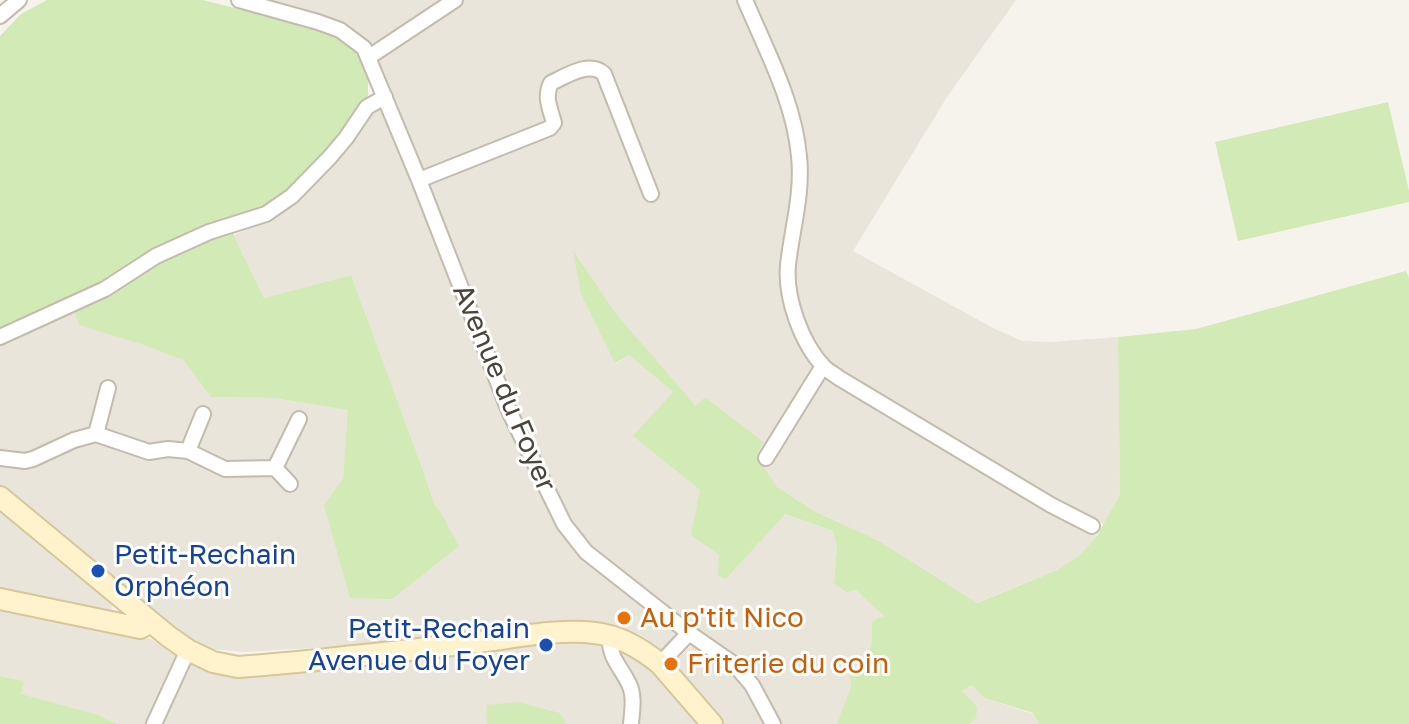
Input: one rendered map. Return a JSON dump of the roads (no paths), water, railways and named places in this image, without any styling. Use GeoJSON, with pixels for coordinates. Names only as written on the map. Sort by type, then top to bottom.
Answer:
{"type":"FeatureCollection","features":[{"type":"Feature","properties":{"kind":"main road"},"geometry":{"type":"LineString","coordinates":[[0,497],[150,623],[188,650],[213,662],[238,667],[337,659],[569,632],[597,633],[633,644],[660,664],[712,724]]}},
{"type":"Feature","properties":{"kind":"main road"},"geometry":{"type":"LineString","coordinates":[[0,599],[140,628],[150,623]]}},
{"type":"Feature","properties":{"kind":"street"},"geometry":{"type":"LineString","coordinates":[[0,16],[19,0]]}},
{"type":"Feature","properties":{"kind":"street"},"geometry":{"type":"LineString","coordinates":[[239,0],[340,30],[364,48],[369,57],[455,0]]}},
{"type":"Feature","properties":{"kind":"street"},"geometry":{"type":"LineString","coordinates":[[745,0],[793,118],[800,189],[788,266],[788,287],[794,314],[823,366],[1051,505],[1092,526]]}},
{"type":"Feature","properties":{"kind":"street","name":"Avenue du Foyer"},"geometry":{"type":"LineString","coordinates":[[369,57],[509,411],[564,524],[586,552],[735,665],[752,685],[773,724]]}},
{"type":"Feature","properties":{"kind":"street"},"geometry":{"type":"LineString","coordinates":[[419,180],[550,128],[554,123],[547,99],[551,83],[593,68],[604,74],[651,194]]}},
{"type":"Feature","properties":{"kind":"street"},"geometry":{"type":"LineString","coordinates":[[0,337],[105,289],[156,256],[209,232],[266,214],[292,196],[330,157],[367,107],[385,97]]}},
{"type":"Feature","properties":{"kind":"street"},"geometry":{"type":"LineString","coordinates":[[766,458],[823,366]]}},
{"type":"Feature","properties":{"kind":"street"},"geometry":{"type":"LineString","coordinates":[[96,434],[108,388]]}},
{"type":"Feature","properties":{"kind":"street"},"geometry":{"type":"LineString","coordinates":[[188,451],[203,414]]}},
{"type":"Feature","properties":{"kind":"street"},"geometry":{"type":"LineString","coordinates":[[275,468],[299,419]]}},
{"type":"Feature","properties":{"kind":"street"},"geometry":{"type":"LineString","coordinates":[[0,458],[25,461],[96,434],[149,452],[168,449],[188,451],[225,469],[275,468],[290,484]]}},
{"type":"Feature","properties":{"kind":"street"},"geometry":{"type":"LineString","coordinates":[[660,664],[689,633]]}},
{"type":"Feature","properties":{"kind":"street"},"geometry":{"type":"LineString","coordinates":[[610,636],[609,646],[613,657],[630,685],[631,724]]}},
{"type":"Feature","properties":{"kind":"street"},"geometry":{"type":"LineString","coordinates":[[154,724],[188,650]]}},
{"type":"Feature","properties":{"kind":"place","name":"Petit-Rechain Orphéon"},"geometry":{"type":"Point","coordinates":[98,571]}},
{"type":"Feature","properties":{"kind":"place","name":"Au p'tit Nico"},"geometry":{"type":"Point","coordinates":[624,618]}},
{"type":"Feature","properties":{"kind":"place","name":"Petit-Rechain Avenue du Foyer"},"geometry":{"type":"Point","coordinates":[546,645]}},
{"type":"Feature","properties":{"kind":"place","name":"Friterie du coin"},"geometry":{"type":"Point","coordinates":[671,664]}}]}
